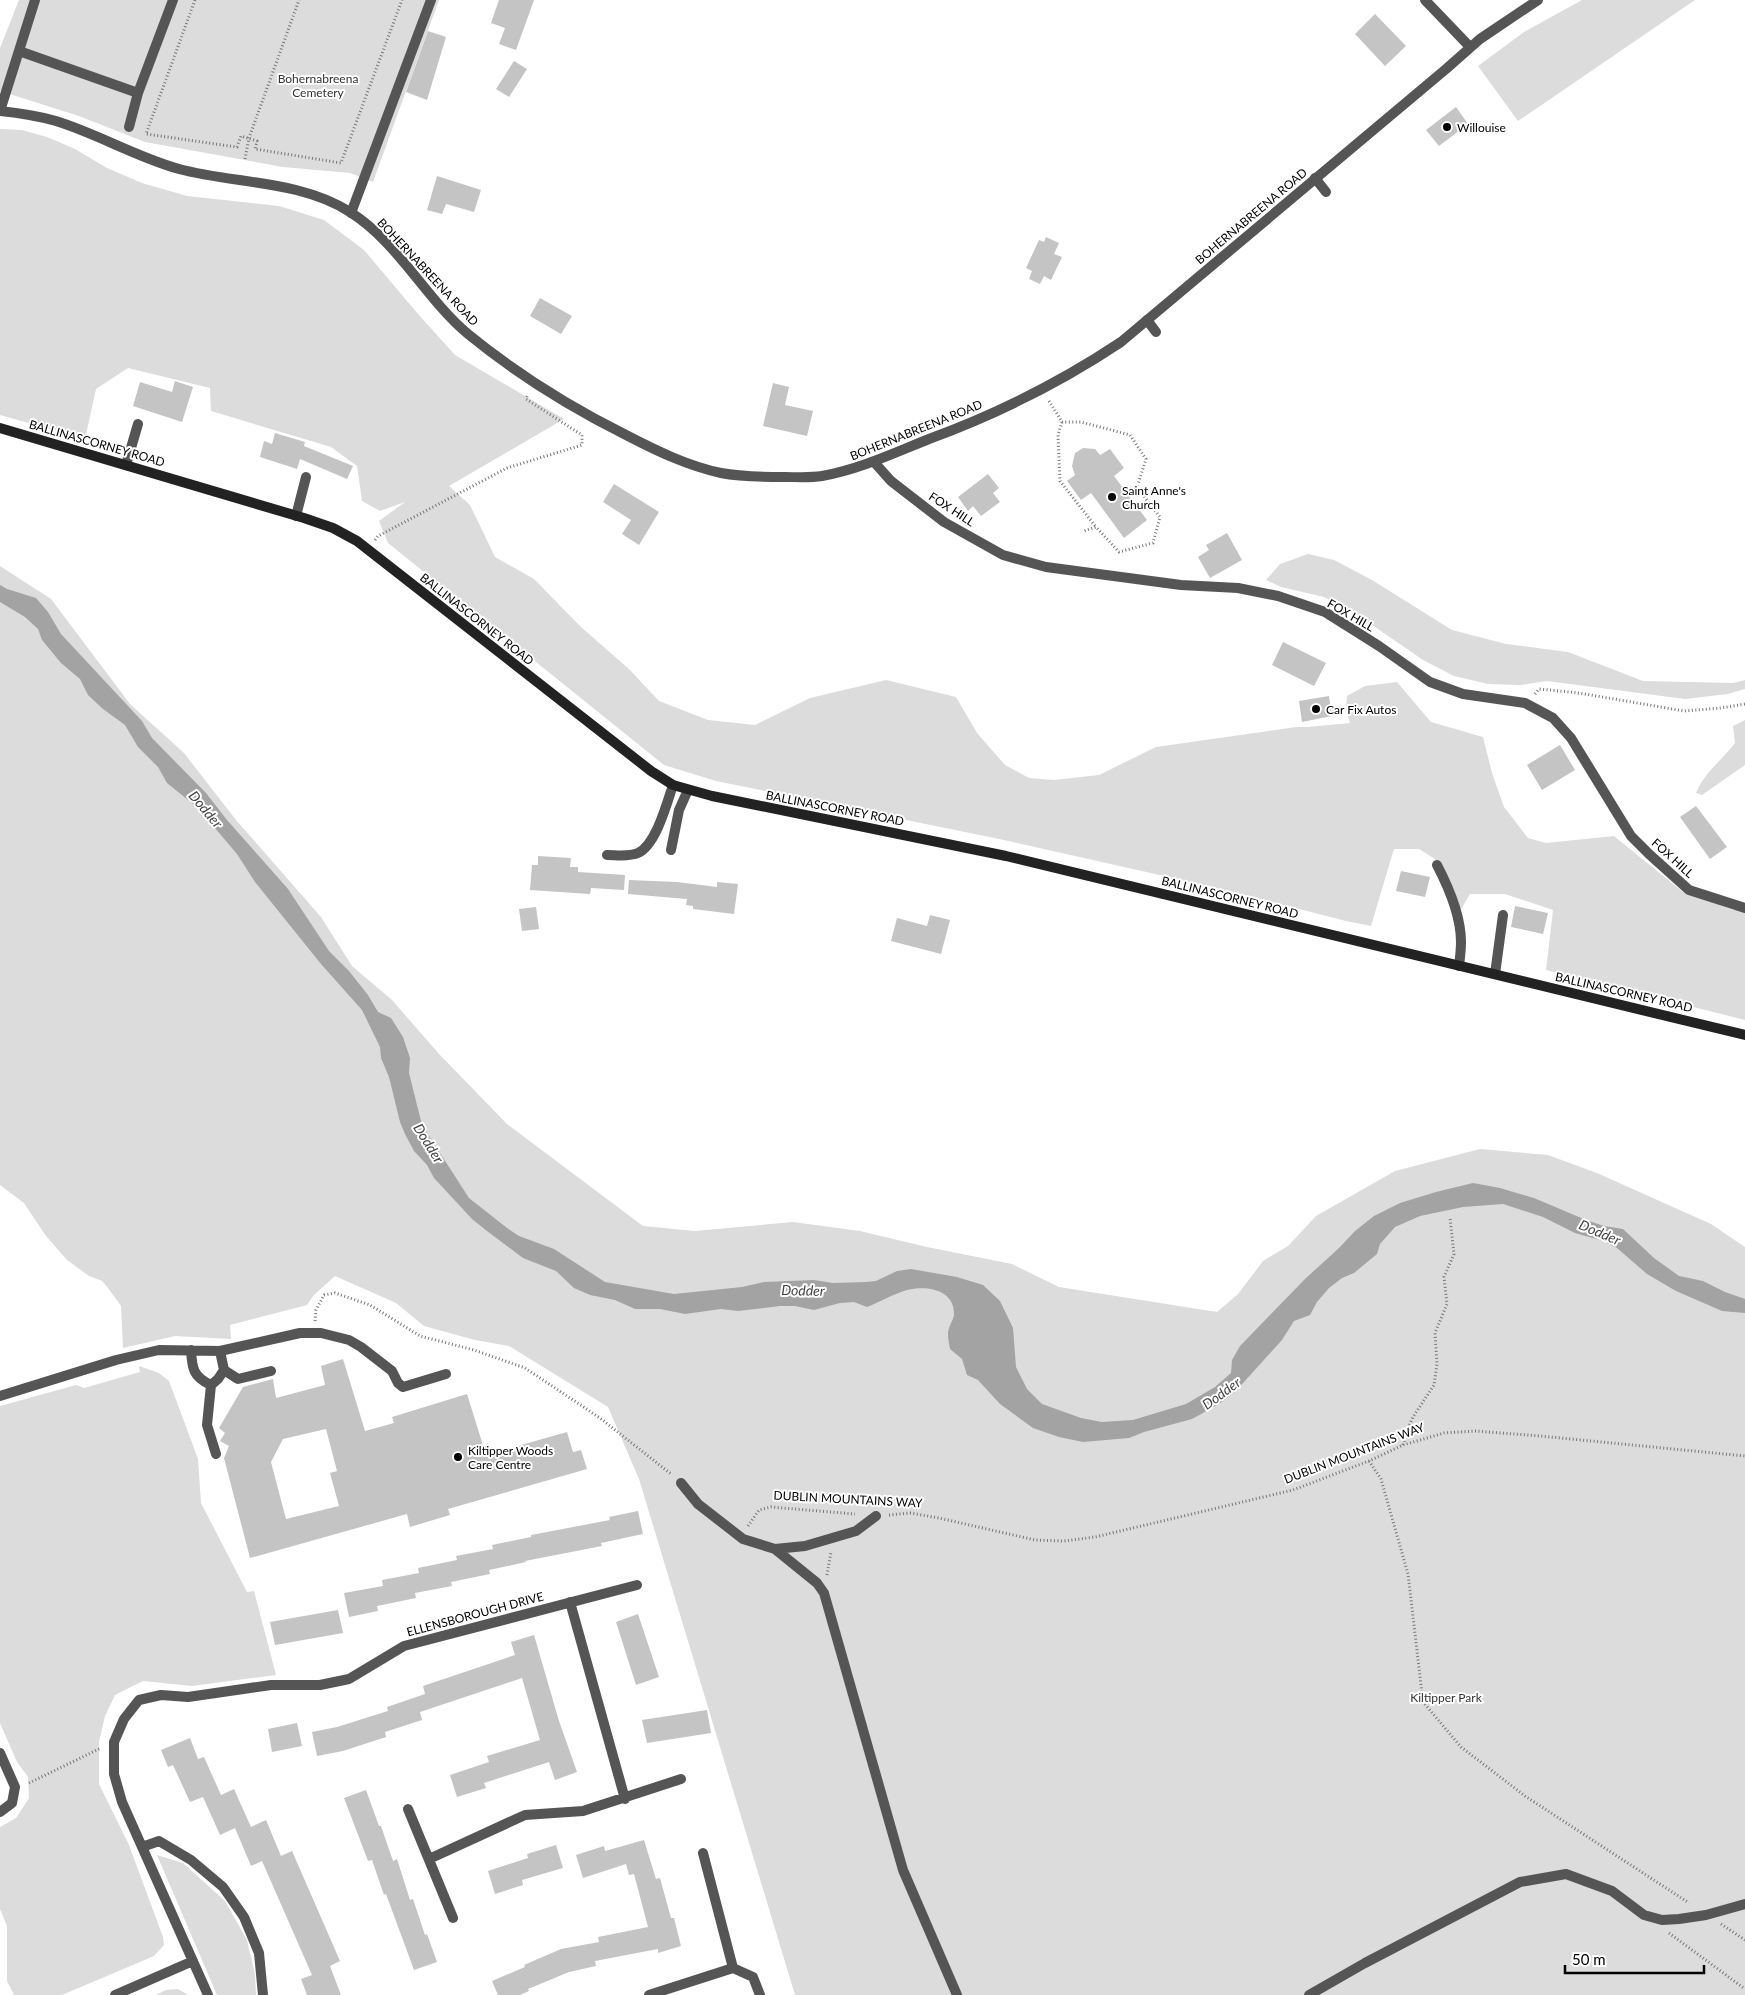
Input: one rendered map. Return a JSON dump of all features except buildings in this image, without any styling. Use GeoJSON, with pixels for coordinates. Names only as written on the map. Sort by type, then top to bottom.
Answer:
{"type":"FeatureCollection","features":[{"type":"Feature","properties":{"kind":"main road","name":"BALLINASCORNEY ROAD"},"geometry":{"type":"LineString","coordinates":[[0,428],[333,528],[357,541],[651,772],[672,785],[712,796],[1006,856],[1745,1035]]}},
{"type":"Feature","properties":{"kind":"street"},"geometry":{"type":"LineString","coordinates":[[0,111],[35,0]]}},
{"type":"Feature","properties":{"kind":"street"},"geometry":{"type":"LineString","coordinates":[[129,127],[138,93],[173,0]]}},
{"type":"Feature","properties":{"kind":"street"},"geometry":{"type":"LineString","coordinates":[[351,213],[431,0]]}},
{"type":"Feature","properties":{"kind":"street"},"geometry":{"type":"LineString","coordinates":[[1425,0],[1470,47]]}},
{"type":"Feature","properties":{"kind":"street","name":"BOHERNABREENA ROAD"},"geometry":{"type":"LineString","coordinates":[[0,111],[22,113],[56,121],[106,140],[144,158],[182,170],[299,191],[326,200],[351,213],[375,232],[440,306],[466,332],[577,411],[658,451],[722,473],[757,477],[818,477],[850,470],[874,462],[953,430],[1044,388],[1091,362],[1147,320],[1470,47],[1538,0]]}},
{"type":"Feature","properties":{"kind":"street"},"geometry":{"type":"LineString","coordinates":[[19,51],[138,93]]}},
{"type":"Feature","properties":{"kind":"street"},"geometry":{"type":"LineString","coordinates":[[1315,178],[1326,192]]}},
{"type":"Feature","properties":{"kind":"street"},"geometry":{"type":"LineString","coordinates":[[1147,320],[1156,332]]}},
{"type":"Feature","properties":{"kind":"street"},"geometry":{"type":"LineString","coordinates":[[126,465],[138,424]]}},
{"type":"Feature","properties":{"kind":"street","name":"FOX HILL"},"geometry":{"type":"LineString","coordinates":[[874,462],[891,481],[944,522],[1004,555],[1046,567],[1181,585],[1238,588],[1278,596],[1325,612],[1379,646],[1430,682],[1463,694],[1525,703],[1553,718],[1571,738],[1631,836],[1649,854],[1689,890],[1745,908]]}},
{"type":"Feature","properties":{"kind":"street"},"geometry":{"type":"LineString","coordinates":[[296,516],[306,477]]}},
{"type":"Feature","properties":{"kind":"street"},"geometry":{"type":"LineString","coordinates":[[607,855],[624,856],[638,853],[651,842],[666,807],[672,785]]}},
{"type":"Feature","properties":{"kind":"street"},"geometry":{"type":"LineString","coordinates":[[671,850],[679,810],[688,790]]}},
{"type":"Feature","properties":{"kind":"street"},"geometry":{"type":"LineString","coordinates":[[1437,865],[1449,888],[1460,930],[1459,966]]}},
{"type":"Feature","properties":{"kind":"street"},"geometry":{"type":"LineString","coordinates":[[1495,974],[1504,915]]}},
{"type":"Feature","properties":{"kind":"street"},"geometry":{"type":"LineString","coordinates":[[0,1396],[116,1360],[159,1350],[220,1351],[300,1333],[321,1333],[349,1340],[392,1371],[398,1383],[403,1387],[446,1374]]}},
{"type":"Feature","properties":{"kind":"street"},"geometry":{"type":"LineString","coordinates":[[191,1350],[192,1367],[200,1380],[211,1385]]}},
{"type":"Feature","properties":{"kind":"street"},"geometry":{"type":"LineString","coordinates":[[220,1351],[224,1370],[238,1379],[271,1371]]}},
{"type":"Feature","properties":{"kind":"street"},"geometry":{"type":"LineString","coordinates":[[216,1454],[207,1424],[211,1385],[224,1370]]}},
{"type":"Feature","properties":{"kind":"street"},"geometry":{"type":"LineString","coordinates":[[681,1483],[698,1504],[743,1539],[775,1548],[805,1546],[856,1531],[876,1516]]}},
{"type":"Feature","properties":{"kind":"street"},"geometry":{"type":"LineString","coordinates":[[775,1548],[817,1584],[824,1593],[903,1870],[957,1995]]}},
{"type":"Feature","properties":{"kind":"street","name":"ELLENSBOROUGH DRIVE"},"geometry":{"type":"LineString","coordinates":[[142,1846],[122,1802],[114,1774],[114,1742],[124,1719],[139,1700],[161,1695],[188,1697],[271,1685],[320,1686],[349,1680],[404,1646],[637,1585]]}},
{"type":"Feature","properties":{"kind":"street"},"geometry":{"type":"LineString","coordinates":[[570,1602],[625,1799]]}},
{"type":"Feature","properties":{"kind":"street"},"geometry":{"type":"LineString","coordinates":[[0,1752],[15,1787],[12,1803],[0,1812]]}},
{"type":"Feature","properties":{"kind":"street"},"geometry":{"type":"LineString","coordinates":[[429,1859],[525,1815],[583,1811],[625,1799],[681,1779]]}},
{"type":"Feature","properties":{"kind":"street"},"geometry":{"type":"LineString","coordinates":[[408,1809],[453,1918]]}},
{"type":"Feature","properties":{"kind":"street"},"geometry":{"type":"LineString","coordinates":[[208,1995],[142,1846],[159,1842],[191,1860],[223,1888],[244,1917],[259,1953],[263,1995]]}},
{"type":"Feature","properties":{"kind":"street"},"geometry":{"type":"LineString","coordinates":[[703,1853],[733,1968]]}},
{"type":"Feature","properties":{"kind":"street"},"geometry":{"type":"LineString","coordinates":[[1309,1995],[1365,1963],[1520,1882],[1566,1874],[1612,1891],[1644,1915],[1662,1920],[1706,1914],[1745,1904]]}},
{"type":"Feature","properties":{"kind":"street"},"geometry":{"type":"LineString","coordinates":[[115,1995],[193,1962]]}},
{"type":"Feature","properties":{"kind":"street"},"geometry":{"type":"LineString","coordinates":[[649,1995],[733,1968],[753,1977],[760,1995]]}},
{"type":"Feature","properties":{"kind":"path"},"geometry":{"type":"LineString","coordinates":[[195,0],[146,134],[237,147],[241,136],[257,141],[255,149],[341,163],[402,0]]}},
{"type":"Feature","properties":{"kind":"path"},"geometry":{"type":"LineString","coordinates":[[245,158],[249,138],[299,0]]}},
{"type":"Feature","properties":{"kind":"path"},"geometry":{"type":"LineString","coordinates":[[367,549],[378,536],[508,468],[582,445],[582,435],[526,399],[534,382]]}},
{"type":"Feature","properties":{"kind":"path"},"geometry":{"type":"LineString","coordinates":[[1044,388],[1049,402],[1062,422]]}},
{"type":"Feature","properties":{"kind":"path"},"geometry":{"type":"LineString","coordinates":[[1062,422],[1081,422],[1130,436],[1146,459],[1136,487],[1160,517],[1153,543],[1119,552],[1060,481],[1058,435],[1062,422]]}},
{"type":"Feature","properties":{"kind":"path"},"geometry":{"type":"LineString","coordinates":[[1084,531],[1096,526]]}},
{"type":"Feature","properties":{"kind":"path"},"geometry":{"type":"LineString","coordinates":[[1525,703],[1540,690],[1580,693],[1684,711],[1745,704]]}},
{"type":"Feature","properties":{"kind":"path"},"geometry":{"type":"LineString","coordinates":[[1403,1445],[1413,1417],[1434,1385],[1437,1364],[1435,1333],[1447,1304],[1444,1277],[1454,1254],[1450,1218]]}},
{"type":"Feature","properties":{"kind":"path"},"geometry":{"type":"LineString","coordinates":[[314,1333],[316,1310],[319,1302],[324,1295],[335,1292],[370,1305],[420,1336],[474,1350],[525,1368],[600,1418],[661,1465],[681,1483]]}},
{"type":"Feature","properties":{"kind":"path","name":"DUBLIN MOUNTAINS WAY"},"geometry":{"type":"LineString","coordinates":[[737,1533],[748,1526],[759,1510],[771,1507],[876,1516],[910,1513],[1036,1540],[1064,1541],[1095,1537],[1293,1490],[1369,1461],[1403,1445],[1444,1433],[1475,1431],[1745,1456]]}},
{"type":"Feature","properties":{"kind":"path"},"geometry":{"type":"LineString","coordinates":[[1369,1461],[1381,1479],[1408,1574],[1423,1702],[1461,1747],[1525,1796],[1745,1940]]}},
{"type":"Feature","properties":{"kind":"path"},"geometry":{"type":"LineString","coordinates":[[824,1593],[833,1538]]}},
{"type":"Feature","properties":{"kind":"path"},"geometry":{"type":"LineString","coordinates":[[29,1783],[103,1747]]}},
{"type":"Feature","properties":{"kind":"path"},"geometry":{"type":"LineString","coordinates":[[1668,1932],[1745,1989]]}},
{"type":"Feature","properties":{"kind":"green space","name":"Bohernabreena Cemetery"},"geometry":{"type":"Polygon","coordinates":[[[19,0],[439,0],[373,182],[350,173],[283,167],[145,142],[79,116],[0,91],[0,48],[19,0]]]}},
{"type":"Feature","properties":{"kind":"green space"},"geometry":{"type":"Polygon","coordinates":[[[1582,0],[1695,0],[1518,121],[1478,66],[1524,32],[1582,0]]]}},
{"type":"Feature","properties":{"kind":"green space"},"geometry":{"type":"Polygon","coordinates":[[[0,129],[22,130],[47,137],[75,149],[107,168],[142,183],[187,196],[279,206],[324,220],[364,250],[455,355],[564,419],[449,486],[470,505],[495,557],[534,579],[581,627],[630,670],[659,701],[708,720],[755,725],[810,698],[886,680],[956,697],[977,733],[1005,765],[1029,778],[1054,780],[1099,775],[1156,747],[1296,727],[1350,723],[1346,709],[1347,696],[1365,686],[1397,682],[1431,722],[1483,737],[1492,773],[1504,807],[1528,838],[1546,843],[1614,836],[1683,892],[1733,910],[1745,904],[1745,1020],[1546,970],[1553,910],[1505,894],[1470,894],[1460,911],[1438,861],[1419,849],[1394,849],[1371,926],[1213,887],[1004,840],[716,781],[664,765],[388,543],[379,521],[405,502],[380,511],[362,501],[357,466],[331,447],[211,411],[210,388],[128,368],[96,389],[85,439],[0,415],[0,129]]]}},
{"type":"Feature","properties":{"kind":"green space"},"geometry":{"type":"Polygon","coordinates":[[[1308,554],[1334,560],[1372,580],[1452,630],[1506,644],[1568,652],[1643,681],[1733,683],[1745,680],[1745,689],[1728,694],[1685,699],[1547,681],[1521,685],[1488,684],[1454,676],[1423,660],[1359,616],[1324,597],[1281,587],[1266,580],[1280,564],[1308,554]]]}},
{"type":"Feature","properties":{"kind":"green space","name":"Kiltipper Park"},"geometry":{"type":"Polygon","coordinates":[[[0,566],[51,599],[130,704],[184,753],[236,820],[321,917],[352,966],[392,1000],[440,1055],[507,1124],[643,1226],[695,1231],[793,1222],[860,1231],[1012,1264],[1059,1287],[1217,1312],[1238,1294],[1263,1261],[1288,1246],[1316,1216],[1395,1171],[1480,1149],[1548,1155],[1597,1173],[1711,1224],[1745,1247],[1745,1995],[795,1995],[639,1479],[608,1407],[509,1346],[475,1340],[424,1326],[396,1303],[335,1276],[313,1296],[307,1305],[230,1325],[231,1339],[175,1336],[123,1348],[121,1306],[108,1288],[102,1281],[89,1276],[67,1260],[46,1236],[24,1203],[0,1185],[0,566]]]}},
{"type":"Feature","properties":{"kind":"green space"},"geometry":{"type":"Polygon","coordinates":[[[1745,720],[1745,765],[1702,795],[1696,793],[1708,773],[1735,743],[1733,726],[1745,720]]]}},
{"type":"Feature","properties":{"kind":"green space"},"geometry":{"type":"Polygon","coordinates":[[[139,1366],[159,1373],[169,1381],[198,1459],[201,1503],[247,1592],[254,1591],[276,1675],[192,1686],[143,1681],[115,1695],[105,1716],[99,1742],[99,1784],[129,1845],[163,1937],[164,1945],[154,1956],[62,1995],[14,1995],[7,1981],[7,1926],[0,1909],[0,1827],[16,1818],[29,1798],[28,1777],[17,1762],[0,1723],[0,1406],[76,1385],[84,1388],[140,1372],[139,1366]]]}},
{"type":"Feature","properties":{"kind":"green space"},"geometry":{"type":"Polygon","coordinates":[[[157,1855],[183,1863],[225,1901],[247,1940],[255,1974],[256,1995],[217,1995],[157,1855]]]}},
{"type":"Feature","properties":{"kind":"green space"},"geometry":{"type":"Polygon","coordinates":[[[178,1989],[188,1995],[156,1995],[166,1990],[178,1989]]]}},
{"type":"Feature","properties":{"kind":"water","name":"Dodder"},"geometry":{"type":"Polygon","coordinates":[[[0,585],[36,598],[48,612],[61,634],[142,721],[152,738],[206,793],[227,820],[288,889],[329,951],[349,971],[368,995],[378,1012],[391,1018],[403,1037],[410,1058],[409,1073],[422,1125],[469,1198],[519,1236],[554,1249],[605,1282],[674,1294],[742,1287],[764,1282],[814,1280],[833,1283],[876,1281],[897,1271],[911,1269],[957,1277],[983,1285],[1000,1301],[1013,1328],[1016,1367],[1027,1389],[1042,1404],[1081,1418],[1102,1422],[1133,1420],[1186,1404],[1215,1387],[1231,1373],[1232,1360],[1240,1346],[1355,1231],[1374,1216],[1400,1203],[1473,1183],[1500,1188],[1534,1198],[1586,1220],[1604,1226],[1623,1229],[1654,1258],[1679,1276],[1703,1281],[1745,1299],[1745,1313],[1722,1311],[1676,1291],[1647,1274],[1617,1248],[1603,1241],[1575,1233],[1543,1217],[1503,1204],[1463,1207],[1420,1216],[1395,1227],[1380,1244],[1377,1254],[1354,1273],[1342,1278],[1329,1288],[1317,1302],[1310,1315],[1294,1321],[1282,1340],[1234,1393],[1219,1404],[1192,1419],[1129,1438],[1083,1442],[1059,1437],[1033,1428],[1000,1404],[978,1380],[967,1375],[962,1359],[950,1349],[948,1340],[949,1329],[954,1315],[953,1306],[945,1294],[938,1291],[922,1288],[907,1290],[867,1307],[854,1302],[840,1303],[814,1310],[795,1306],[780,1306],[738,1311],[721,1309],[685,1314],[660,1309],[635,1309],[615,1300],[590,1295],[574,1288],[556,1271],[523,1258],[487,1231],[472,1219],[434,1178],[427,1165],[414,1151],[405,1134],[400,1122],[389,1077],[381,1058],[380,1047],[362,1010],[321,964],[255,882],[237,854],[198,808],[167,783],[158,767],[138,747],[125,725],[88,695],[80,679],[61,663],[42,640],[38,629],[25,617],[0,602],[0,585]]]}},
{"type":"Feature","properties":{"kind":"place","name":"Willouise"},"geometry":{"type":"Point","coordinates":[1447,127]}},
{"type":"Feature","properties":{"kind":"place","name":"Saint Anne's Church"},"geometry":{"type":"Point","coordinates":[1112,497]}},
{"type":"Feature","properties":{"kind":"place","name":"Car Fix Autos"},"geometry":{"type":"Point","coordinates":[1316,709]}},
{"type":"Feature","properties":{"kind":"place","name":"Kiltipper Woods Care Centre"},"geometry":{"type":"Point","coordinates":[458,1457]}}]}
